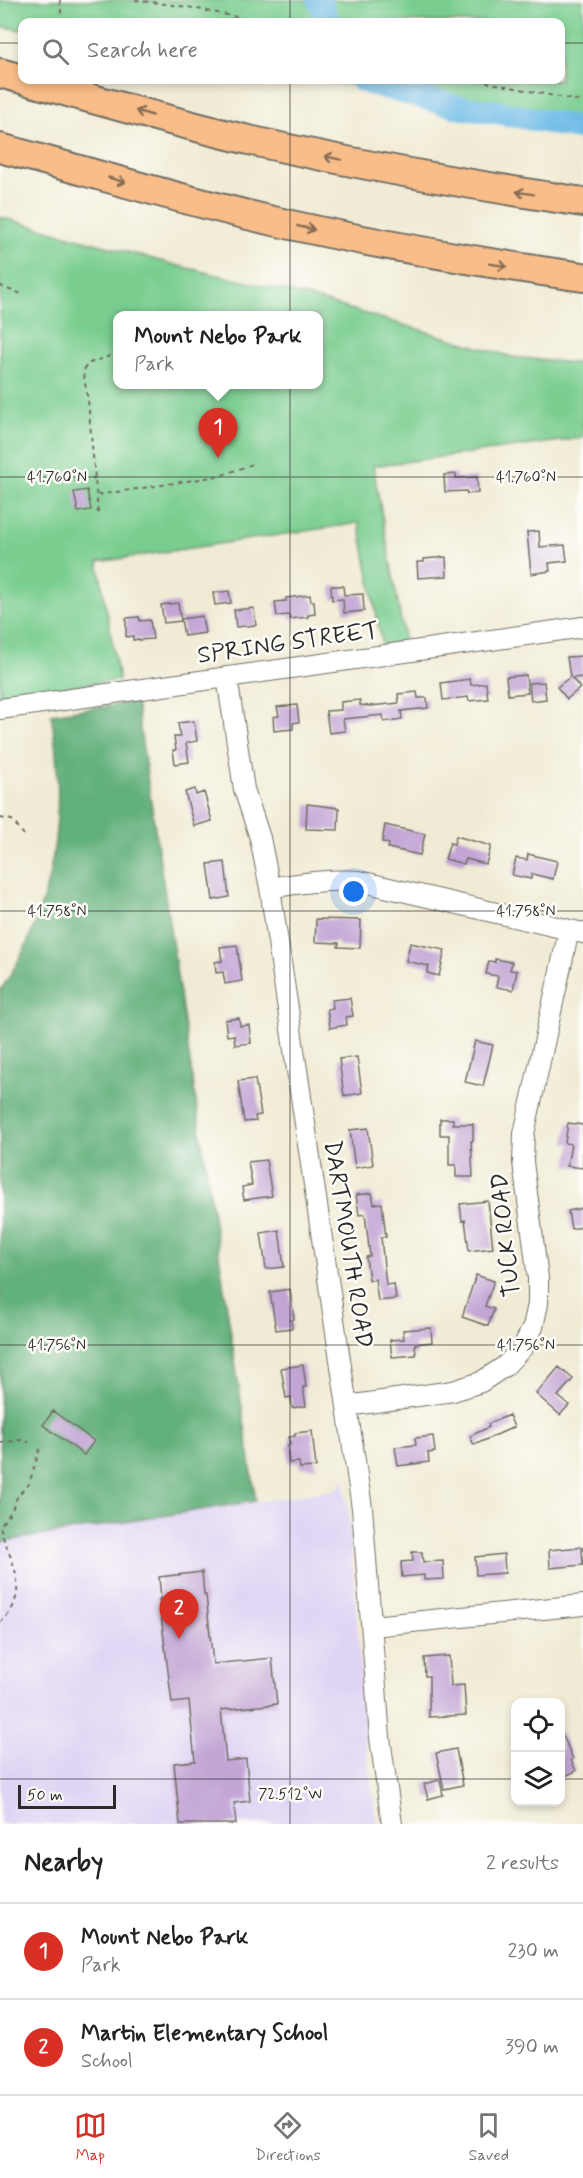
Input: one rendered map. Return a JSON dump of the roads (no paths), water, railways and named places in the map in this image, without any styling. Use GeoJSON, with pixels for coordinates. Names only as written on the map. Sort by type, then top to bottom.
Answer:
{"type":"FeatureCollection","features":[{"type":"Feature","properties":{"kind":"highway"},"geometry":{"type":"LineString","coordinates":[[0,73],[18,78]]}},
{"type":"Feature","properties":{"kind":"highway"},"geometry":{"type":"LineString","coordinates":[[40,84],[196,127],[301,152],[430,177],[583,202]]}},
{"type":"Feature","properties":{"kind":"highway"},"geometry":{"type":"LineString","coordinates":[[5,149],[224,209],[323,232],[478,262],[583,277]]}},
{"type":"Feature","properties":{"kind":"street","name":"SPRING STREET"},"geometry":{"type":"LineString","coordinates":[[0,709],[583,627]]}},
{"type":"Feature","properties":{"kind":"street","name":"DARTMOUTH ROAD"},"geometry":{"type":"LineString","coordinates":[[227,677],[244,789],[260,838],[270,888],[347,1406],[364,1527],[380,1738],[392,1824]]}},
{"type":"Feature","properties":{"kind":"street"},"geometry":{"type":"LineString","coordinates":[[270,888],[302,882],[359,881],[576,931]]}},
{"type":"Feature","properties":{"kind":"street","name":"TUCK ROAD"},"geometry":{"type":"LineString","coordinates":[[347,1406],[453,1391],[481,1382],[505,1366],[523,1347],[532,1327],[538,1304],[538,1278],[523,1162],[524,1134],[576,931]]}},
{"type":"Feature","properties":{"kind":"street"},"geometry":{"type":"LineString","coordinates":[[372,1626],[583,1605]]}},
{"type":"Feature","properties":{"kind":"waterway"},"geometry":{"type":"LineString","coordinates":[[319,0],[326,18]]}},
{"type":"Feature","properties":{"kind":"waterway"},"geometry":{"type":"LineString","coordinates":[[374,84],[458,107],[503,113],[583,129]]}},
{"type":"Feature","properties":{"kind":"place","name":"Mount Nebo Park"},"geometry":{"type":"Point","coordinates":[218,458]}},
{"type":"Feature","properties":{"kind":"place","name":"Martin Elementary School"},"geometry":{"type":"Point","coordinates":[179,1639]}}]}
